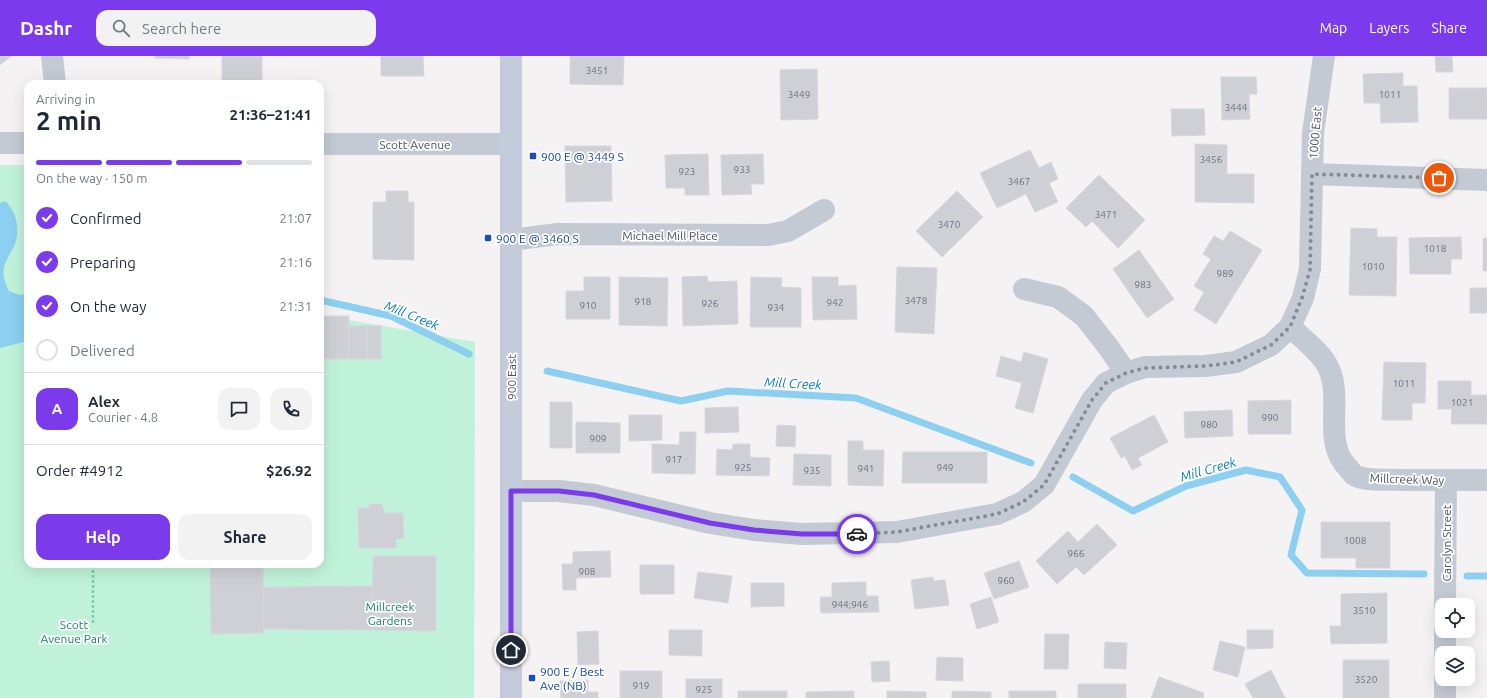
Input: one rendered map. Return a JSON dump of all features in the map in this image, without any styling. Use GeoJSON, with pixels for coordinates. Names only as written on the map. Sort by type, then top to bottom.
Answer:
{"type":"FeatureCollection","features":[{"type":"Feature","properties":{"kind":"main road","name":"900 East"},"geometry":{"type":"LineString","coordinates":[[511,56],[511,698]]}},
{"type":"Feature","properties":{"kind":"street"},"geometry":{"type":"LineString","coordinates":[[52,56],[55,80]]}},
{"type":"Feature","properties":{"kind":"street","name":"1000 East"},"geometry":{"type":"LineString","coordinates":[[1290,327],[1302,298],[1310,270],[1313,133],[1324,56]]}},
{"type":"Feature","properties":{"kind":"street"},"geometry":{"type":"LineString","coordinates":[[0,143],[24,144]]}},
{"type":"Feature","properties":{"kind":"street","name":"Scott Avenue"},"geometry":{"type":"LineString","coordinates":[[324,144],[510,144]]}},
{"type":"Feature","properties":{"kind":"street"},"geometry":{"type":"LineString","coordinates":[[1312,174],[1487,180]]}},
{"type":"Feature","properties":{"kind":"street","name":"Michael Mill Place"},"geometry":{"type":"LineString","coordinates":[[510,240],[558,234],[768,235],[788,231],[824,210]]}},
{"type":"Feature","properties":{"kind":"street"},"geometry":{"type":"LineString","coordinates":[[1024,288],[1058,297],[1084,316],[1126,373]]}},
{"type":"Feature","properties":{"kind":"street"},"geometry":{"type":"LineString","coordinates":[[511,491],[559,491],[594,495],[710,523],[754,530],[816,534],[897,532],[997,514],[1023,502],[1044,485],[1092,400],[1106,383],[1126,373],[1145,368],[1206,366],[1236,362],[1271,345],[1290,327]]}},
{"type":"Feature","properties":{"kind":"street","name":"Millcreek Way"},"geometry":{"type":"LineString","coordinates":[[1290,327],[1314,349],[1329,368],[1333,381],[1335,438],[1338,454],[1344,464],[1354,475],[1368,479],[1487,480]]}},
{"type":"Feature","properties":{"kind":"street","name":"Carolyn Street"},"geometry":{"type":"LineString","coordinates":[[1446,480],[1446,598]]}},
{"type":"Feature","properties":{"kind":"street"},"geometry":{"type":"LineString","coordinates":[[1445,686],[1445,698]]}},
{"type":"Feature","properties":{"kind":"path"},"geometry":{"type":"LineString","coordinates":[[92,623],[93,568]]}},
{"type":"Feature","properties":{"kind":"green space","name":"Millcreek Gardens"},"geometry":{"type":"Polygon","coordinates":[[[0,165],[24,165],[24,568],[324,568],[324,316],[475,342],[474,698],[0,698],[0,165]]]}},
{"type":"Feature","properties":{"kind":"water"},"geometry":{"type":"Polygon","coordinates":[[[5,201],[15,215],[17,232],[15,244],[3,270],[5,282],[9,291],[20,295],[24,294],[24,342],[0,348],[0,203],[5,201]]]}},
{"type":"Feature","properties":{"kind":"building"},"geometry":{"type":"Polygon","coordinates":[[[0,56],[11,56],[0,65],[0,56]]]}},
{"type":"Feature","properties":{"kind":"building"},"geometry":{"type":"Polygon","coordinates":[[[155,56],[189,56],[189,59],[155,58],[155,56]]]}},
{"type":"Feature","properties":{"kind":"building"},"geometry":{"type":"Polygon","coordinates":[[[222,56],[262,56],[262,80],[222,80],[222,56]]]}},
{"type":"Feature","properties":{"kind":"building"},"geometry":{"type":"Polygon","coordinates":[[[381,56],[423,56],[424,76],[381,76],[381,56]]]}},
{"type":"Feature","properties":{"kind":"building"},"geometry":{"type":"Polygon","coordinates":[[[570,56],[624,56],[623,85],[570,84],[570,56]]]}},
{"type":"Feature","properties":{"kind":"building"},"geometry":{"type":"Polygon","coordinates":[[[1435,56],[1452,56],[1453,72],[1436,72],[1435,56]]]}},
{"type":"Feature","properties":{"kind":"building"},"geometry":{"type":"Polygon","coordinates":[[[817,69],[818,119],[781,120],[780,70],[817,69]]]}},
{"type":"Feature","properties":{"kind":"building"},"geometry":{"type":"Polygon","coordinates":[[[1403,73],[1403,86],[1417,86],[1418,122],[1381,123],[1380,103],[1364,103],[1363,74],[1403,73]]]}},
{"type":"Feature","properties":{"kind":"building"},"geometry":{"type":"Polygon","coordinates":[[[1221,77],[1256,77],[1257,94],[1249,94],[1250,119],[1222,120],[1221,77]]]}},
{"type":"Feature","properties":{"kind":"building"},"geometry":{"type":"Polygon","coordinates":[[[1449,88],[1487,88],[1487,119],[1449,119],[1449,88]]]}},
{"type":"Feature","properties":{"kind":"building"},"geometry":{"type":"Polygon","coordinates":[[[1171,109],[1204,109],[1205,135],[1172,136],[1171,109]]]}},
{"type":"Feature","properties":{"kind":"building"},"geometry":{"type":"Polygon","coordinates":[[[1195,144],[1227,145],[1227,174],[1254,174],[1254,203],[1195,202],[1195,144]]]}},
{"type":"Feature","properties":{"kind":"building"},"geometry":{"type":"Polygon","coordinates":[[[565,146],[611,146],[612,201],[566,202],[565,146]]]}},
{"type":"Feature","properties":{"kind":"building"},"geometry":{"type":"Polygon","coordinates":[[[1030,150],[1039,168],[1051,162],[1058,179],[1049,183],[1058,202],[1035,212],[1026,194],[997,208],[980,173],[1030,150]]]}},
{"type":"Feature","properties":{"kind":"building"},"geometry":{"type":"Polygon","coordinates":[[[708,154],[709,195],[685,195],[685,188],[666,188],[665,155],[708,154]]]}},
{"type":"Feature","properties":{"kind":"building"},"geometry":{"type":"Polygon","coordinates":[[[763,154],[764,184],[751,184],[752,194],[722,195],[721,155],[763,154]]]}},
{"type":"Feature","properties":{"kind":"building"},"geometry":{"type":"Polygon","coordinates":[[[1099,175],[1145,220],[1118,248],[1092,221],[1086,227],[1066,208],[1099,175]]]}},
{"type":"Feature","properties":{"kind":"building"},"geometry":{"type":"Polygon","coordinates":[[[386,191],[408,191],[408,202],[414,202],[414,260],[373,259],[373,202],[386,202],[386,191]]]}},
{"type":"Feature","properties":{"kind":"building"},"geometry":{"type":"Polygon","coordinates":[[[957,191],[983,217],[942,257],[916,231],[957,191]]]}},
{"type":"Feature","properties":{"kind":"building"},"geometry":{"type":"Polygon","coordinates":[[[1351,228],[1377,229],[1377,237],[1397,237],[1396,296],[1349,295],[1351,228]]]}},
{"type":"Feature","properties":{"kind":"building"},"geometry":{"type":"Polygon","coordinates":[[[1230,231],[1262,250],[1216,324],[1194,310],[1204,292],[1194,286],[1211,259],[1203,254],[1214,236],[1223,241],[1230,231]]]}},
{"type":"Feature","properties":{"kind":"building"},"geometry":{"type":"Polygon","coordinates":[[[1461,237],[1462,259],[1451,259],[1451,274],[1410,274],[1409,238],[1461,237]]]}},
{"type":"Feature","properties":{"kind":"building"},"geometry":{"type":"Polygon","coordinates":[[[1483,238],[1487,238],[1487,271],[1483,271],[1483,238]]]}},
{"type":"Feature","properties":{"kind":"building"},"geometry":{"type":"Polygon","coordinates":[[[1139,250],[1174,299],[1147,318],[1113,269],[1139,250]]]}},
{"type":"Feature","properties":{"kind":"building"},"geometry":{"type":"Polygon","coordinates":[[[897,267],[937,268],[934,334],[895,332],[897,267]]]}},
{"type":"Feature","properties":{"kind":"building"},"geometry":{"type":"Polygon","coordinates":[[[707,276],[708,282],[737,281],[738,324],[683,326],[682,277],[707,276]]]}},
{"type":"Feature","properties":{"kind":"building"},"geometry":{"type":"Polygon","coordinates":[[[584,277],[610,277],[610,319],[566,319],[566,291],[584,291],[584,277]]]}},
{"type":"Feature","properties":{"kind":"building"},"geometry":{"type":"Polygon","coordinates":[[[619,277],[668,278],[667,326],[619,325],[619,277]]]}},
{"type":"Feature","properties":{"kind":"building"},"geometry":{"type":"Polygon","coordinates":[[[751,277],[782,278],[781,287],[801,288],[801,327],[750,327],[751,277]]]}},
{"type":"Feature","properties":{"kind":"building"},"geometry":{"type":"Polygon","coordinates":[[[812,277],[838,277],[838,286],[856,285],[857,319],[813,320],[812,277]]]}},
{"type":"Feature","properties":{"kind":"building"},"geometry":{"type":"Polygon","coordinates":[[[1470,288],[1487,288],[1487,313],[1470,313],[1470,288]]]}},
{"type":"Feature","properties":{"kind":"building"},"geometry":{"type":"Polygon","coordinates":[[[324,316],[349,316],[349,359],[324,359],[324,316]]]}},
{"type":"Feature","properties":{"kind":"building"},"geometry":{"type":"Polygon","coordinates":[[[349,326],[367,326],[367,359],[349,359],[349,326]]]}},
{"type":"Feature","properties":{"kind":"building"},"geometry":{"type":"Polygon","coordinates":[[[367,326],[381,326],[381,359],[367,359],[367,326]]]}},
{"type":"Feature","properties":{"kind":"building"},"geometry":{"type":"Polygon","coordinates":[[[1024,352],[1048,359],[1033,413],[1015,408],[1022,383],[996,376],[1001,356],[1021,362],[1024,352]]]}},
{"type":"Feature","properties":{"kind":"building"},"geometry":{"type":"Polygon","coordinates":[[[1384,362],[1426,363],[1425,403],[1412,403],[1412,420],[1382,420],[1384,362]]]}},
{"type":"Feature","properties":{"kind":"building"},"geometry":{"type":"Polygon","coordinates":[[[1438,381],[1471,381],[1471,395],[1487,395],[1487,424],[1451,424],[1452,409],[1438,409],[1438,381]]]}},
{"type":"Feature","properties":{"kind":"building"},"geometry":{"type":"Polygon","coordinates":[[[1291,400],[1291,434],[1248,434],[1248,401],[1291,400]]]}},
{"type":"Feature","properties":{"kind":"building"},"geometry":{"type":"Polygon","coordinates":[[[550,402],[572,402],[572,448],[550,448],[550,402]]]}},
{"type":"Feature","properties":{"kind":"building"},"geometry":{"type":"Polygon","coordinates":[[[738,407],[739,432],[705,433],[705,408],[738,407]]]}},
{"type":"Feature","properties":{"kind":"building"},"geometry":{"type":"Polygon","coordinates":[[[1232,410],[1233,436],[1185,438],[1184,412],[1232,410]]]}},
{"type":"Feature","properties":{"kind":"building"},"geometry":{"type":"Polygon","coordinates":[[[629,415],[662,415],[662,440],[629,441],[629,415]]]}},
{"type":"Feature","properties":{"kind":"building"},"geometry":{"type":"Polygon","coordinates":[[[1154,415],[1168,442],[1138,458],[1142,465],[1132,470],[1125,456],[1121,458],[1110,438],[1154,415]]]}},
{"type":"Feature","properties":{"kind":"building"},"geometry":{"type":"Polygon","coordinates":[[[576,422],[620,423],[620,453],[576,453],[576,422]]]}},
{"type":"Feature","properties":{"kind":"building"},"geometry":{"type":"Polygon","coordinates":[[[777,425],[796,426],[795,447],[776,446],[777,425]]]}},
{"type":"Feature","properties":{"kind":"building"},"geometry":{"type":"Polygon","coordinates":[[[680,432],[696,432],[695,474],[652,473],[652,444],[679,445],[680,432]]]}},
{"type":"Feature","properties":{"kind":"building"},"geometry":{"type":"Polygon","coordinates":[[[848,441],[863,441],[863,450],[884,450],[883,486],[848,485],[848,441]]]}},
{"type":"Feature","properties":{"kind":"building"},"geometry":{"type":"Polygon","coordinates":[[[733,444],[750,444],[750,457],[770,458],[769,476],[716,475],[717,449],[732,450],[733,444]]]}},
{"type":"Feature","properties":{"kind":"building"},"geometry":{"type":"Polygon","coordinates":[[[903,452],[987,452],[987,483],[902,483],[903,452]]]}},
{"type":"Feature","properties":{"kind":"building"},"geometry":{"type":"Polygon","coordinates":[[[794,454],[831,455],[831,486],[793,485],[794,454]]]}},
{"type":"Feature","properties":{"kind":"building"},"geometry":{"type":"Polygon","coordinates":[[[369,504],[382,504],[385,513],[403,513],[404,539],[396,539],[396,548],[359,548],[358,508],[369,508],[369,504]]]}},
{"type":"Feature","properties":{"kind":"building"},"geometry":{"type":"Polygon","coordinates":[[[1321,522],[1390,522],[1390,568],[1356,568],[1356,558],[1321,558],[1321,522]]]}},
{"type":"Feature","properties":{"kind":"building"},"geometry":{"type":"Polygon","coordinates":[[[1097,524],[1117,545],[1084,575],[1076,567],[1057,584],[1036,561],[1068,531],[1078,542],[1097,524]]]}},
{"type":"Feature","properties":{"kind":"building"},"geometry":{"type":"Polygon","coordinates":[[[610,551],[611,577],[576,578],[576,590],[563,590],[562,564],[573,564],[573,552],[610,551]]]}},
{"type":"Feature","properties":{"kind":"building","name":"Millcreek Gardens"},"geometry":{"type":"Polygon","coordinates":[[[373,556],[436,556],[436,631],[372,630],[373,556]]]}},
{"type":"Feature","properties":{"kind":"building"},"geometry":{"type":"Polygon","coordinates":[[[1019,561],[1029,587],[994,599],[984,573],[1019,561]]]}},
{"type":"Feature","properties":{"kind":"building"},"geometry":{"type":"Polygon","coordinates":[[[640,565],[674,565],[674,594],[640,594],[640,565]]]}},
{"type":"Feature","properties":{"kind":"building"},"geometry":{"type":"Polygon","coordinates":[[[210,568],[263,568],[264,633],[211,634],[210,568]]]}},
{"type":"Feature","properties":{"kind":"building"},"geometry":{"type":"Polygon","coordinates":[[[698,572],[732,576],[728,603],[694,598],[698,572]]]}},
{"type":"Feature","properties":{"kind":"building"},"geometry":{"type":"Polygon","coordinates":[[[933,577],[934,581],[945,580],[949,605],[915,609],[911,580],[933,577]]]}},
{"type":"Feature","properties":{"kind":"building"},"geometry":{"type":"Polygon","coordinates":[[[866,582],[866,596],[878,596],[879,612],[821,613],[820,597],[832,597],[832,583],[866,582]]]}},
{"type":"Feature","properties":{"kind":"building"},"geometry":{"type":"Polygon","coordinates":[[[751,583],[784,583],[784,606],[751,607],[751,583]]]}},
{"type":"Feature","properties":{"kind":"building","name":"Millcreek Gardens"},"geometry":{"type":"Polygon","coordinates":[[[372,586],[372,630],[264,629],[263,587],[372,586]]]}},
{"type":"Feature","properties":{"kind":"building"},"geometry":{"type":"Polygon","coordinates":[[[1387,593],[1387,643],[1331,644],[1330,626],[1341,626],[1341,594],[1387,593]]]}},
{"type":"Feature","properties":{"kind":"building"},"geometry":{"type":"Polygon","coordinates":[[[991,597],[999,622],[977,629],[970,604],[991,597]]]}},
{"type":"Feature","properties":{"kind":"building"},"geometry":{"type":"Polygon","coordinates":[[[669,630],[702,630],[702,656],[669,655],[669,630]]]}},
{"type":"Feature","properties":{"kind":"building"},"geometry":{"type":"Polygon","coordinates":[[[1247,630],[1273,630],[1273,648],[1247,649],[1247,630]]]}},
{"type":"Feature","properties":{"kind":"building"},"geometry":{"type":"Polygon","coordinates":[[[598,631],[599,664],[578,665],[577,632],[598,631]]]}},
{"type":"Feature","properties":{"kind":"building"},"geometry":{"type":"Polygon","coordinates":[[[1045,634],[1069,634],[1068,669],[1044,669],[1045,634]]]}},
{"type":"Feature","properties":{"kind":"building"},"geometry":{"type":"Polygon","coordinates":[[[1220,641],[1245,647],[1238,677],[1213,670],[1220,641]]]}},
{"type":"Feature","properties":{"kind":"building"},"geometry":{"type":"Polygon","coordinates":[[[1105,642],[1127,643],[1126,669],[1104,668],[1105,642]]]}},
{"type":"Feature","properties":{"kind":"building"},"geometry":{"type":"Polygon","coordinates":[[[937,657],[963,658],[963,681],[936,680],[937,657]]]}},
{"type":"Feature","properties":{"kind":"building"},"geometry":{"type":"Polygon","coordinates":[[[1343,660],[1389,660],[1389,698],[1343,698],[1343,660]]]}},
{"type":"Feature","properties":{"kind":"building"},"geometry":{"type":"Polygon","coordinates":[[[889,661],[890,681],[872,682],[871,662],[889,661]]]}},
{"type":"Feature","properties":{"kind":"building"},"geometry":{"type":"Polygon","coordinates":[[[1271,670],[1285,698],[1253,698],[1245,684],[1271,670]]]}},
{"type":"Feature","properties":{"kind":"building"},"geometry":{"type":"Polygon","coordinates":[[[620,671],[662,671],[662,698],[620,698],[620,671]]]}},
{"type":"Feature","properties":{"kind":"building"},"geometry":{"type":"Polygon","coordinates":[[[1159,677],[1204,693],[1203,698],[1151,698],[1159,677]]]}},
{"type":"Feature","properties":{"kind":"building"},"geometry":{"type":"Polygon","coordinates":[[[686,679],[722,679],[722,698],[686,698],[686,679]]]}},
{"type":"Feature","properties":{"kind":"building"},"geometry":{"type":"Polygon","coordinates":[[[588,680],[588,692],[598,692],[598,698],[561,698],[560,681],[588,680]]]}},
{"type":"Feature","properties":{"kind":"building"},"geometry":{"type":"Polygon","coordinates":[[[1078,684],[1126,684],[1126,698],[1078,698],[1078,684]]]}},
{"type":"Feature","properties":{"kind":"building"},"geometry":{"type":"Polygon","coordinates":[[[738,691],[787,691],[787,698],[738,698],[738,691]]]}},
{"type":"Feature","properties":{"kind":"building"},"geometry":{"type":"Polygon","coordinates":[[[854,691],[854,698],[806,698],[806,692],[854,691]]]}},
{"type":"Feature","properties":{"kind":"building"},"geometry":{"type":"Polygon","coordinates":[[[887,691],[926,692],[926,698],[887,698],[887,691]]]}},
{"type":"Feature","properties":{"kind":"building"},"geometry":{"type":"Polygon","coordinates":[[[952,691],[991,692],[991,698],[952,698],[952,691]]]}},
{"type":"Feature","properties":{"kind":"building"},"geometry":{"type":"Polygon","coordinates":[[[1009,691],[1056,691],[1056,698],[1009,698],[1009,691]]]}},
{"type":"Feature","properties":{"kind":"waterway","name":"Mill Creek"},"geometry":{"type":"LineString","coordinates":[[324,301],[391,316],[469,354]]}},
{"type":"Feature","properties":{"kind":"waterway","name":"Mill Creek"},"geometry":{"type":"LineString","coordinates":[[547,371],[681,401],[728,391],[856,398],[1031,463]]}},
{"type":"Feature","properties":{"kind":"waterway","name":"Mill Creek"},"geometry":{"type":"LineString","coordinates":[[1073,477],[1133,511],[1186,486],[1246,470],[1280,477],[1302,510],[1291,555],[1307,573],[1424,574]]}},
{"type":"Feature","properties":{"kind":"waterway","name":"Mill Creek"},"geometry":{"type":"LineString","coordinates":[[1467,576],[1487,576]]}},
{"type":"Feature","properties":{"kind":"way so far"},"geometry":{"type":"LineString","coordinates":[[857,534],[897,532],[943,525],[997,514],[1023,502],[1044,485],[1092,400],[1106,383],[1126,373],[1145,368],[1206,366],[1236,362],[1271,345],[1290,327],[1302,298],[1310,270],[1312,174],[1439,178]]}},
{"type":"Feature","properties":{"kind":"place","name":"900 E @ 3449 S"},"geometry":{"type":"Point","coordinates":[533,156]}},
{"type":"Feature","properties":{"kind":"place","name":"900 E @ 3460 S"},"geometry":{"type":"Point","coordinates":[488,238]}},
{"type":"Feature","properties":{"kind":"place","name":"900 E / Best Ave (NB)"},"geometry":{"type":"Point","coordinates":[532,678]}},
{"type":"Feature","properties":{"kind":"route"},"geometry":{"type":"LineString","coordinates":[[511,650],[511,491],[559,491],[594,495],[710,523],[754,530],[802,534],[857,534]]}},
{"type":"Feature","properties":{"kind":"park label","name":"Scott Avenue Park"},"geometry":{"type":"Point","coordinates":[74,631]}}]}
